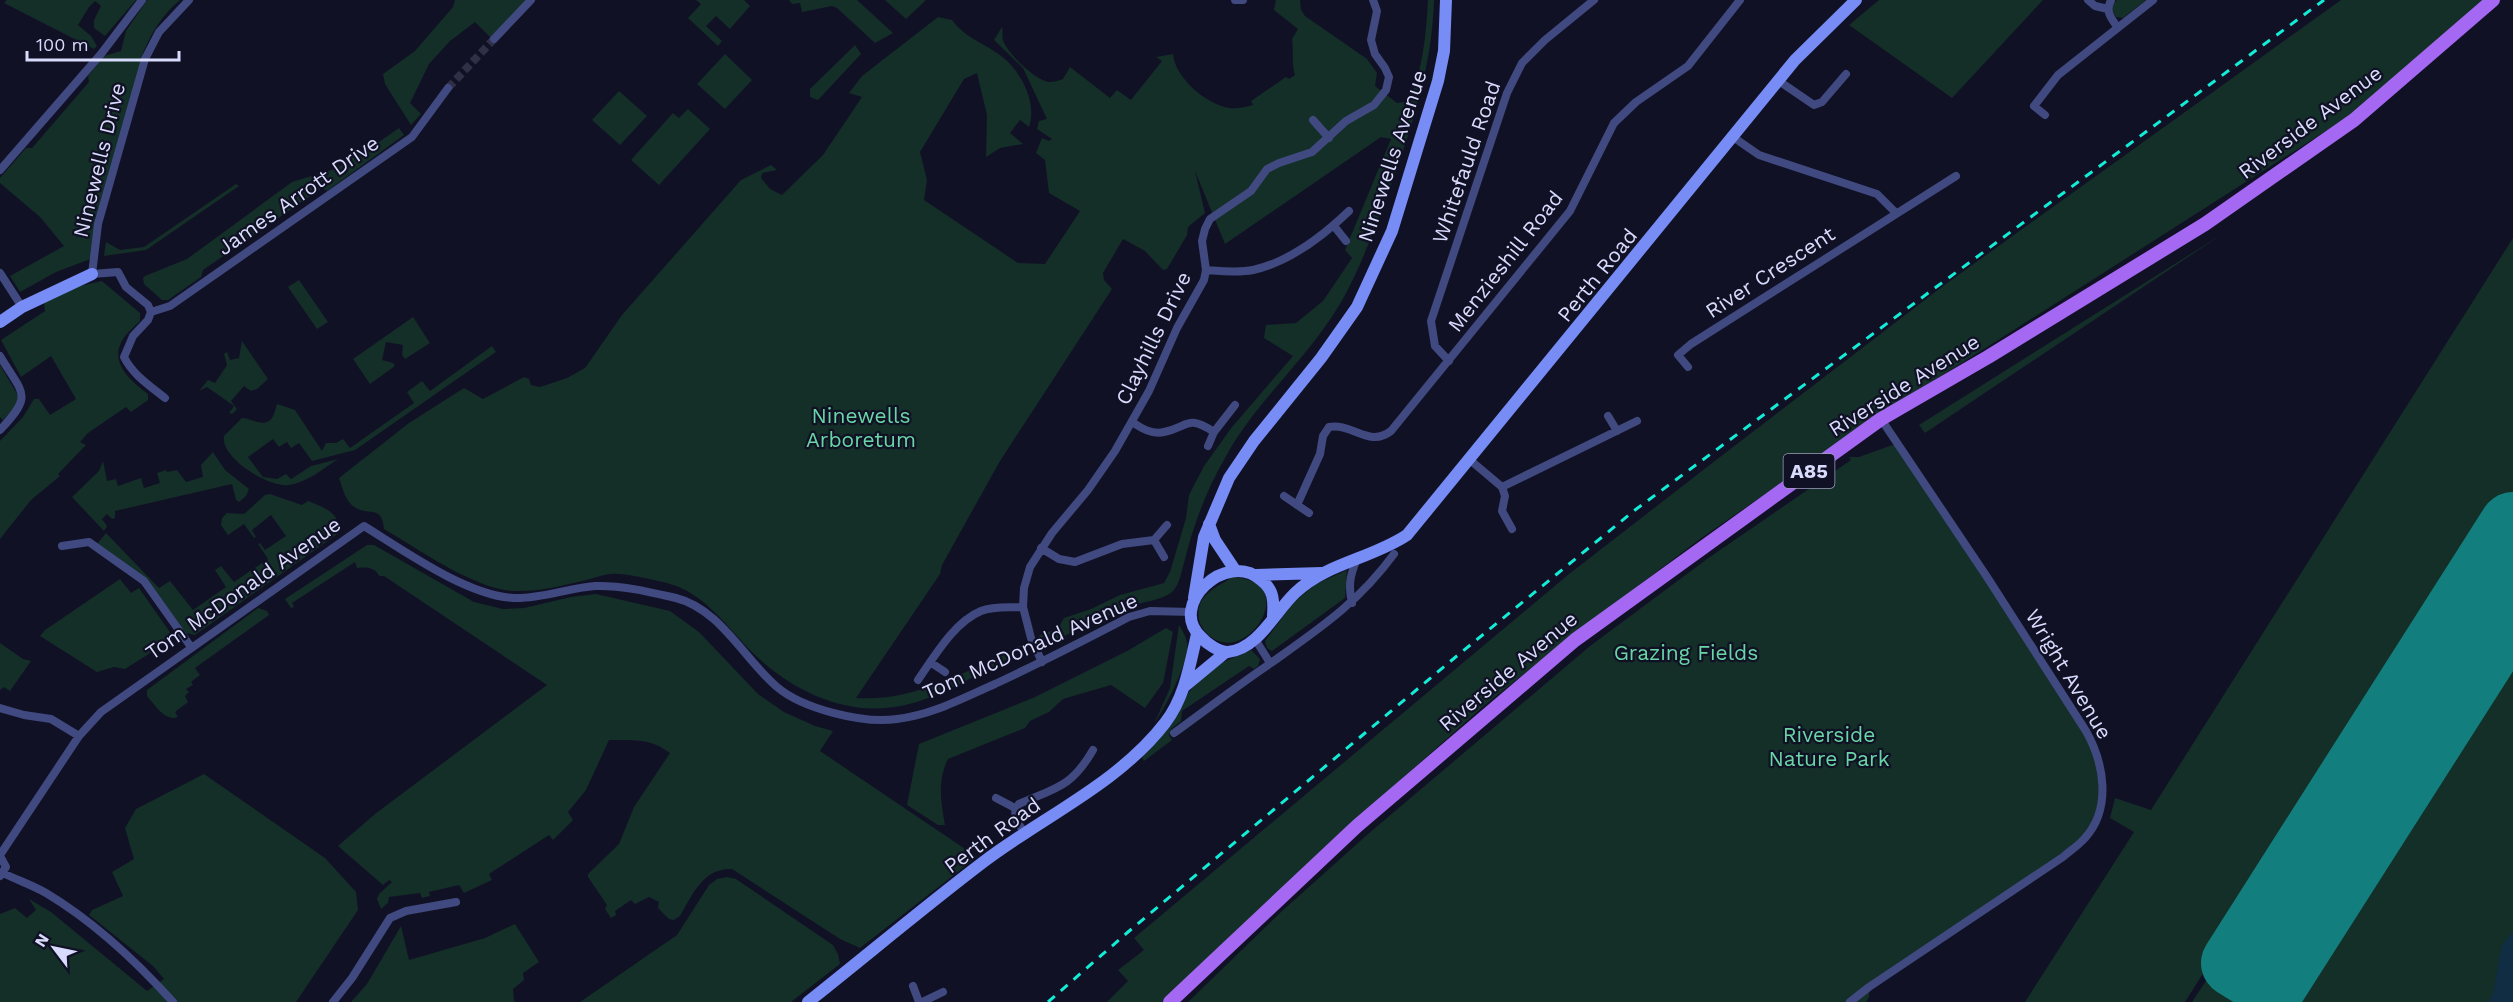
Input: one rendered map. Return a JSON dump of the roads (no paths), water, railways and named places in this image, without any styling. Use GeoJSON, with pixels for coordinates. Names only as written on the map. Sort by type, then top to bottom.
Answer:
{"type":"FeatureCollection","features":[{"type":"Feature","properties":{"kind":"main road","name":"Riverside Avenue"},"geometry":{"type":"LineString","coordinates":[[1170,1002],[1356,826],[1575,640],[1881,419],[1988,357],[2205,224],[2354,120],[2493,0]]}},
{"type":"Feature","properties":{"kind":"street"},"geometry":{"type":"LineString","coordinates":[[0,170],[101,54],[142,0]]}},
{"type":"Feature","properties":{"kind":"street","name":"Ninewells Drive"},"geometry":{"type":"LineString","coordinates":[[92,274],[98,224],[145,59],[159,32],[189,0]]}},
{"type":"Feature","properties":{"kind":"street"},"geometry":{"type":"LineString","coordinates":[[494,39],[531,0]]}},
{"type":"Feature","properties":{"kind":"street"},"geometry":{"type":"LineString","coordinates":[[1235,0],[1243,0]]}},
{"type":"Feature","properties":{"kind":"street","name":"Clayhills Drive"},"geometry":{"type":"LineString","coordinates":[[1041,662],[1031,638],[1023,607],[1024,588],[1029,567],[1041,548],[1088,490],[1149,391],[1177,328],[1199,291],[1206,270],[1202,241],[1210,219],[1251,191],[1267,169],[1312,152],[1346,121],[1374,105],[1386,90],[1389,77],[1375,54],[1371,40],[1377,11],[1373,0]]}},
{"type":"Feature","properties":{"kind":"street","name":"Ninewells Avenue"},"geometry":{"type":"LineString","coordinates":[[1192,606],[1204,537],[1229,478],[1254,441],[1322,358],[1357,307],[1392,231],[1438,81],[1444,51],[1446,0]]}},
{"type":"Feature","properties":{"kind":"street","name":"Whitefauld Road"},"geometry":{"type":"LineString","coordinates":[[1449,361],[1435,346],[1431,321],[1507,93],[1522,63],[1545,40],[1594,0]]}},
{"type":"Feature","properties":{"kind":"street","name":"Menzieshill Road"},"geometry":{"type":"LineString","coordinates":[[1297,505],[1320,454],[1323,436],[1329,427],[1338,426],[1373,438],[1383,437],[1391,431],[1570,211],[1614,123],[1636,102],[1688,66],[1740,0]]}},
{"type":"Feature","properties":{"kind":"street","name":"Perth Road"},"geometry":{"type":"LineString","coordinates":[[1185,686],[1226,652],[1239,649],[1266,630],[1273,616],[1296,592],[1322,573],[1391,545],[1407,535],[1795,60],[1856,0]]}},
{"type":"Feature","properties":{"kind":"street"},"geometry":{"type":"LineString","coordinates":[[2088,0],[2095,6],[2109,4],[2109,16],[2118,28]]}},
{"type":"Feature","properties":{"kind":"street"},"geometry":{"type":"LineString","coordinates":[[2045,115],[2034,106],[2058,75],[2153,0]]}},
{"type":"Feature","properties":{"kind":"street"},"geometry":{"type":"LineString","coordinates":[[1779,81],[1814,105],[1822,102],[1846,74]]}},
{"type":"Feature","properties":{"kind":"street","name":"James Arrott Drive"},"geometry":{"type":"LineString","coordinates":[[151,312],[170,306],[412,137],[448,88]]}},
{"type":"Feature","properties":{"kind":"street"},"geometry":{"type":"LineString","coordinates":[[1313,120],[1329,138]]}},
{"type":"Feature","properties":{"kind":"street"},"geometry":{"type":"LineString","coordinates":[[1733,137],[1759,155],[1877,194],[1895,212]]}},
{"type":"Feature","properties":{"kind":"street","name":"River Crescent"},"geometry":{"type":"LineString","coordinates":[[1688,367],[1678,355],[1691,344],[1895,212],[1956,176]]}},
{"type":"Feature","properties":{"kind":"street","name":"Clayhills Drive"},"geometry":{"type":"LineString","coordinates":[[1206,270],[1253,270],[1274,263],[1314,240],[1334,226],[1349,211]]}},
{"type":"Feature","properties":{"kind":"street"},"geometry":{"type":"LineString","coordinates":[[1334,226],[1346,240]]}},
{"type":"Feature","properties":{"kind":"street"},"geometry":{"type":"LineString","coordinates":[[0,322],[22,307],[92,274],[118,272],[126,287],[148,304],[151,312],[148,320],[132,336],[124,357],[137,376],[165,398]]}},
{"type":"Feature","properties":{"kind":"street"},"geometry":{"type":"LineString","coordinates":[[0,273],[22,307]]}},
{"type":"Feature","properties":{"kind":"street"},"geometry":{"type":"LineString","coordinates":[[0,356],[22,393],[23,401],[19,410],[0,430]]}},
{"type":"Feature","properties":{"kind":"street"},"geometry":{"type":"LineString","coordinates":[[1208,446],[1214,432],[1235,405]]}},
{"type":"Feature","properties":{"kind":"street"},"geometry":{"type":"LineString","coordinates":[[1608,416],[1617,431]]}},
{"type":"Feature","properties":{"kind":"street","name":"Wright Avenue"},"geometry":{"type":"LineString","coordinates":[[1850,1002],[2063,857],[2086,838],[2097,819],[2102,802],[2101,769],[2095,747],[2086,731],[1987,577],[1881,419]]}},
{"type":"Feature","properties":{"kind":"street"},"geometry":{"type":"LineString","coordinates":[[1502,487],[1638,421]]}},
{"type":"Feature","properties":{"kind":"street","name":"Clayhills Drive"},"geometry":{"type":"LineString","coordinates":[[1132,422],[1151,432],[1163,432],[1192,422],[1214,432]]}},
{"type":"Feature","properties":{"kind":"street"},"geometry":{"type":"LineString","coordinates":[[1470,460],[1502,487],[1504,496],[1502,511],[1512,529]]}},
{"type":"Feature","properties":{"kind":"street"},"geometry":{"type":"LineString","coordinates":[[1284,496],[1309,513]]}},
{"type":"Feature","properties":{"kind":"street"},"geometry":{"type":"LineString","coordinates":[[1192,606],[1203,587],[1217,576],[1236,570],[1215,540],[1209,524]]}},
{"type":"Feature","properties":{"kind":"street"},"geometry":{"type":"LineString","coordinates":[[1041,548],[1059,559],[1075,562],[1122,544],[1154,540],[1167,525]]}},
{"type":"Feature","properties":{"kind":"street","name":"Tom McDonald Avenue"},"geometry":{"type":"LineString","coordinates":[[2,875],[5,864],[0,856],[79,736],[101,712],[364,526],[473,588],[513,598],[553,594],[594,586],[614,587],[678,599],[704,612],[733,640],[762,674],[783,692],[815,708],[852,717],[896,720],[942,708],[1140,613],[1192,606]]}},
{"type":"Feature","properties":{"kind":"street"},"geometry":{"type":"LineString","coordinates":[[1154,540],[1164,557]]}},
{"type":"Feature","properties":{"kind":"street"},"geometry":{"type":"LineString","coordinates":[[62,546],[89,542],[144,581],[191,647]]}},
{"type":"Feature","properties":{"kind":"street"},"geometry":{"type":"LineString","coordinates":[[1174,733],[1312,635],[1352,603],[1377,577],[1394,554]]}},
{"type":"Feature","properties":{"kind":"street"},"geometry":{"type":"LineString","coordinates":[[1352,603],[1349,590],[1351,574],[1357,559]]}},
{"type":"Feature","properties":{"kind":"street","name":"Perth Road"},"geometry":{"type":"LineString","coordinates":[[1236,570],[1256,575],[1322,573]]}},
{"type":"Feature","properties":{"kind":"street"},"geometry":{"type":"LineString","coordinates":[[1256,575],[1269,586],[1274,600],[1273,616]]}},
{"type":"Feature","properties":{"kind":"street","name":"Perth Road"},"geometry":{"type":"LineString","coordinates":[[808,1002],[983,862],[1026,835],[1134,757],[1166,722],[1185,686],[1197,634],[1191,623],[1192,606]]}},
{"type":"Feature","properties":{"kind":"street"},"geometry":{"type":"LineString","coordinates":[[918,680],[956,630],[968,619],[981,611],[1023,607]]}},
{"type":"Feature","properties":{"kind":"street"},"geometry":{"type":"LineString","coordinates":[[1197,634],[1208,644],[1226,652]]}},
{"type":"Feature","properties":{"kind":"street"},"geometry":{"type":"LineString","coordinates":[[1255,639],[1270,663]]}},
{"type":"Feature","properties":{"kind":"street"},"geometry":{"type":"LineString","coordinates":[[930,662],[945,672]]}},
{"type":"Feature","properties":{"kind":"street"},"geometry":{"type":"LineString","coordinates":[[0,708],[51,719],[79,736]]}},
{"type":"Feature","properties":{"kind":"street"},"geometry":{"type":"LineString","coordinates":[[1026,835],[1015,818],[1015,808],[1019,804],[1063,786],[1078,772],[1093,750]]}},
{"type":"Feature","properties":{"kind":"street"},"geometry":{"type":"LineString","coordinates":[[996,798],[1015,808]]}},
{"type":"Feature","properties":{"kind":"street"},"geometry":{"type":"LineString","coordinates":[[2,875],[44,892],[78,914],[140,967],[173,1002]]}},
{"type":"Feature","properties":{"kind":"street"},"geometry":{"type":"LineString","coordinates":[[333,1002],[390,918],[406,911],[456,902]]}},
{"type":"Feature","properties":{"kind":"street"},"geometry":{"type":"LineString","coordinates":[[913,986],[920,1002],[943,992]]}},
{"type":"Feature","properties":{"kind":"water"},"geometry":{"type":"Polygon","coordinates":[[[2513,932],[2513,1002],[2488,1002],[2493,994],[2502,945],[2513,932]]]}},
{"type":"Feature","properties":{"kind":"tunnel"},"geometry":{"type":"LineString","coordinates":[[448,88],[494,39]]}},
{"type":"Feature","properties":{"kind":"railway"},"geometry":{"type":"LineString","coordinates":[[1048,1002],[1452,660],[1635,510],[2324,0]]}},
{"type":"Feature","properties":{"kind":"park label","name":"Ninewells Arboretum"},"geometry":{"type":"Point","coordinates":[861,427]}},
{"type":"Feature","properties":{"kind":"park label","name":"Grazing Fields"},"geometry":{"type":"Point","coordinates":[1686,652]}},
{"type":"Feature","properties":{"kind":"park label","name":"Riverside Nature Park"},"geometry":{"type":"Point","coordinates":[1829,746]}}]}
